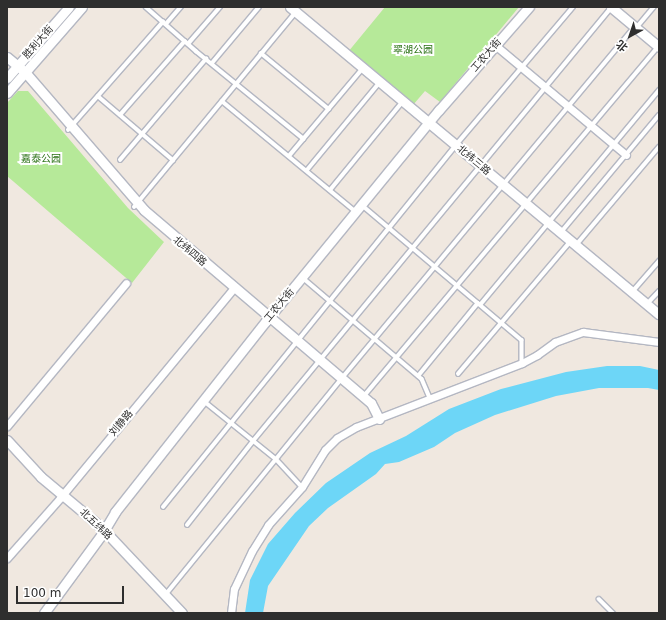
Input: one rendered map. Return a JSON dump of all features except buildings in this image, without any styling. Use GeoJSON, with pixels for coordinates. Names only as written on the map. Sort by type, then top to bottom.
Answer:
{"type":"FeatureCollection","features":[{"type":"Feature","properties":{"kind":"street","name":"胜利大街"},"geometry":{"type":"LineString","coordinates":[[7,78],[69,7]]}},
{"type":"Feature","properties":{"kind":"street"},"geometry":{"type":"LineString","coordinates":[[7,93],[82,7]]}},
{"type":"Feature","properties":{"kind":"street","name":"工农大街"},"geometry":{"type":"LineString","coordinates":[[44,613],[101,530],[123,494],[266,318],[302,278],[429,122],[529,7]]}},
{"type":"Feature","properties":{"kind":"street"},"geometry":{"type":"LineString","coordinates":[[611,7],[659,46]]}},
{"type":"Feature","properties":{"kind":"street","name":"北纬三路"},"geometry":{"type":"LineString","coordinates":[[293,10],[659,314]]}},
{"type":"Feature","properties":{"kind":"street"},"geometry":{"type":"LineString","coordinates":[[495,45],[626,155]]}},
{"type":"Feature","properties":{"kind":"street","name":"北纬四路"},"geometry":{"type":"LineString","coordinates":[[7,57],[17,66],[152,224],[233,289],[266,318],[297,340],[342,378],[371,403],[378,418]]}},
{"type":"Feature","properties":{"kind":"street"},"geometry":{"type":"LineString","coordinates":[[7,426],[126,284]]}},
{"type":"Feature","properties":{"kind":"street","name":"刘静路"},"geometry":{"type":"LineString","coordinates":[[7,558],[61,496],[233,289]]}},
{"type":"Feature","properties":{"kind":"street","name":"工农大街"},"geometry":{"type":"LineString","coordinates":[[101,530],[204,400],[266,318]]}},
{"type":"Feature","properties":{"kind":"street"},"geometry":{"type":"LineString","coordinates":[[231,613],[234,589],[252,551],[268,525],[302,487],[325,450],[338,438],[356,427],[378,418],[522,363],[538,355],[555,342],[582,332],[659,342]]}},
{"type":"Feature","properties":{"kind":"street","name":"北五纬路"},"geometry":{"type":"LineString","coordinates":[[7,440],[61,496]]}},
{"type":"Feature","properties":{"kind":"street","name":"北五纬路"},"geometry":{"type":"LineString","coordinates":[[7,445],[61,496],[101,530],[182,613]]}},
{"type":"Feature","properties":{"kind":"lane"},"geometry":{"type":"LineString","coordinates":[[146,7],[186,42],[304,139]]}},
{"type":"Feature","properties":{"kind":"lane"},"geometry":{"type":"LineString","coordinates":[[69,128],[181,7]]}},
{"type":"Feature","properties":{"kind":"lane"},"geometry":{"type":"LineString","coordinates":[[120,114],[220,7]]}},
{"type":"Feature","properties":{"kind":"lane"},"geometry":{"type":"LineString","coordinates":[[212,63],[259,7]]}},
{"type":"Feature","properties":{"kind":"lane"},"geometry":{"type":"LineString","coordinates":[[163,507],[456,145],[573,7]]}},
{"type":"Feature","properties":{"kind":"lane"},"geometry":{"type":"LineString","coordinates":[[187,525],[253,441],[352,320],[611,7]]}},
{"type":"Feature","properties":{"kind":"lane"},"geometry":{"type":"LineString","coordinates":[[165,595],[502,184],[567,106],[654,7]]}},
{"type":"Feature","properties":{"kind":"lane"},"geometry":{"type":"LineString","coordinates":[[136,205],[261,53],[293,10]]}},
{"type":"Feature","properties":{"kind":"lane"},"geometry":{"type":"LineString","coordinates":[[364,397],[396,357],[659,46]]}},
{"type":"Feature","properties":{"kind":"lane"},"geometry":{"type":"LineString","coordinates":[[261,53],[328,109]]}},
{"type":"Feature","properties":{"kind":"lane"},"geometry":{"type":"LineString","coordinates":[[120,160],[206,58]]}},
{"type":"Feature","properties":{"kind":"lane"},"geometry":{"type":"LineString","coordinates":[[289,156],[363,68]]}},
{"type":"Feature","properties":{"kind":"lane"},"geometry":{"type":"LineString","coordinates":[[306,170],[380,82]]}},
{"type":"Feature","properties":{"kind":"lane"},"geometry":{"type":"LineString","coordinates":[[418,376],[659,90]]}},
{"type":"Feature","properties":{"kind":"lane"},"geometry":{"type":"LineString","coordinates":[[98,96],[173,160]]}},
{"type":"Feature","properties":{"kind":"lane"},"geometry":{"type":"LineString","coordinates":[[222,100],[330,190],[389,228],[522,340],[522,363]]}},
{"type":"Feature","properties":{"kind":"lane"},"geometry":{"type":"LineString","coordinates":[[330,190],[403,101]]}},
{"type":"Feature","properties":{"kind":"lane"},"geometry":{"type":"LineString","coordinates":[[561,232],[659,115]]}},
{"type":"Feature","properties":{"kind":"lane"},"geometry":{"type":"LineString","coordinates":[[458,374],[501,322],[574,243],[659,147]]}},
{"type":"Feature","properties":{"kind":"lane"},"geometry":{"type":"LineString","coordinates":[[632,292],[659,261]]}},
{"type":"Feature","properties":{"kind":"lane"},"geometry":{"type":"LineString","coordinates":[[302,278],[422,379],[430,398]]}},
{"type":"Feature","properties":{"kind":"lane"},"geometry":{"type":"LineString","coordinates":[[647,304],[659,290]]}},
{"type":"Feature","properties":{"kind":"lane"},"geometry":{"type":"LineString","coordinates":[[204,400],[276,459],[302,487]]}},
{"type":"Feature","properties":{"kind":"lane"},"geometry":{"type":"LineString","coordinates":[[599,599],[613,613]]}},
{"type":"Feature","properties":{"kind":"green space","name":"翠湖公园"},"geometry":{"type":"Polygon","coordinates":[[[385,7],[519,7],[440,102],[425,91],[413,105],[348,52],[385,7]]]}},
{"type":"Feature","properties":{"kind":"green space","name":"嘉泰公园"},"geometry":{"type":"Polygon","coordinates":[[[18,91],[28,91],[128,208],[164,242],[132,283],[7,176],[7,103],[18,91]]]}},
{"type":"Feature","properties":{"kind":"water"},"geometry":{"type":"Polygon","coordinates":[[[607,366],[640,366],[659,370],[659,390],[648,388],[599,388],[556,396],[495,415],[455,433],[434,447],[399,462],[385,464],[376,474],[328,508],[309,526],[268,586],[263,613],[245,613],[250,580],[268,544],[295,513],[326,483],[370,453],[406,436],[449,409],[501,389],[566,372],[607,366]]]}}]}
